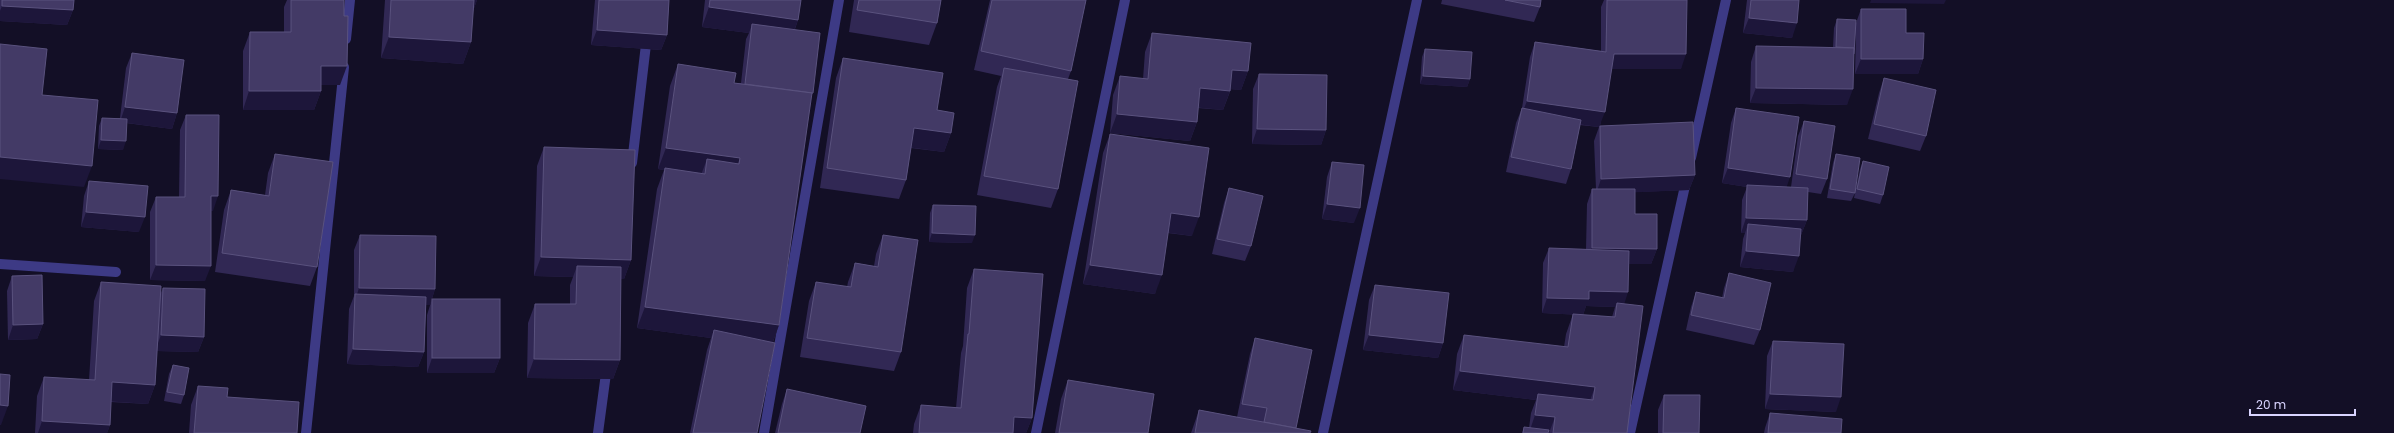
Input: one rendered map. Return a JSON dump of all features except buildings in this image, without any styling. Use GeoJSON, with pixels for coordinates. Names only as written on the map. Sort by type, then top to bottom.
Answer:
{"type":"FeatureCollection","features":[{"type":"Feature","properties":{"kind":"street"},"geometry":{"type":"LineString","coordinates":[[306,433],[350,0]]}},
{"type":"Feature","properties":{"kind":"street"},"geometry":{"type":"LineString","coordinates":[[764,433],[838,0]]}},
{"type":"Feature","properties":{"kind":"street"},"geometry":{"type":"LineString","coordinates":[[1036,433],[1125,0]]}},
{"type":"Feature","properties":{"kind":"street"},"geometry":{"type":"LineString","coordinates":[[1323,433],[1417,0]]}},
{"type":"Feature","properties":{"kind":"street"},"geometry":{"type":"LineString","coordinates":[[1630,433],[1726,0]]}},
{"type":"Feature","properties":{"kind":"street"},"geometry":{"type":"LineString","coordinates":[[630,174],[649,24]]}},
{"type":"Feature","properties":{"kind":"street"},"geometry":{"type":"LineString","coordinates":[[0,264],[116,272]]}},
{"type":"Feature","properties":{"kind":"street"},"geometry":{"type":"LineString","coordinates":[[598,433],[608,356]]}}]}
